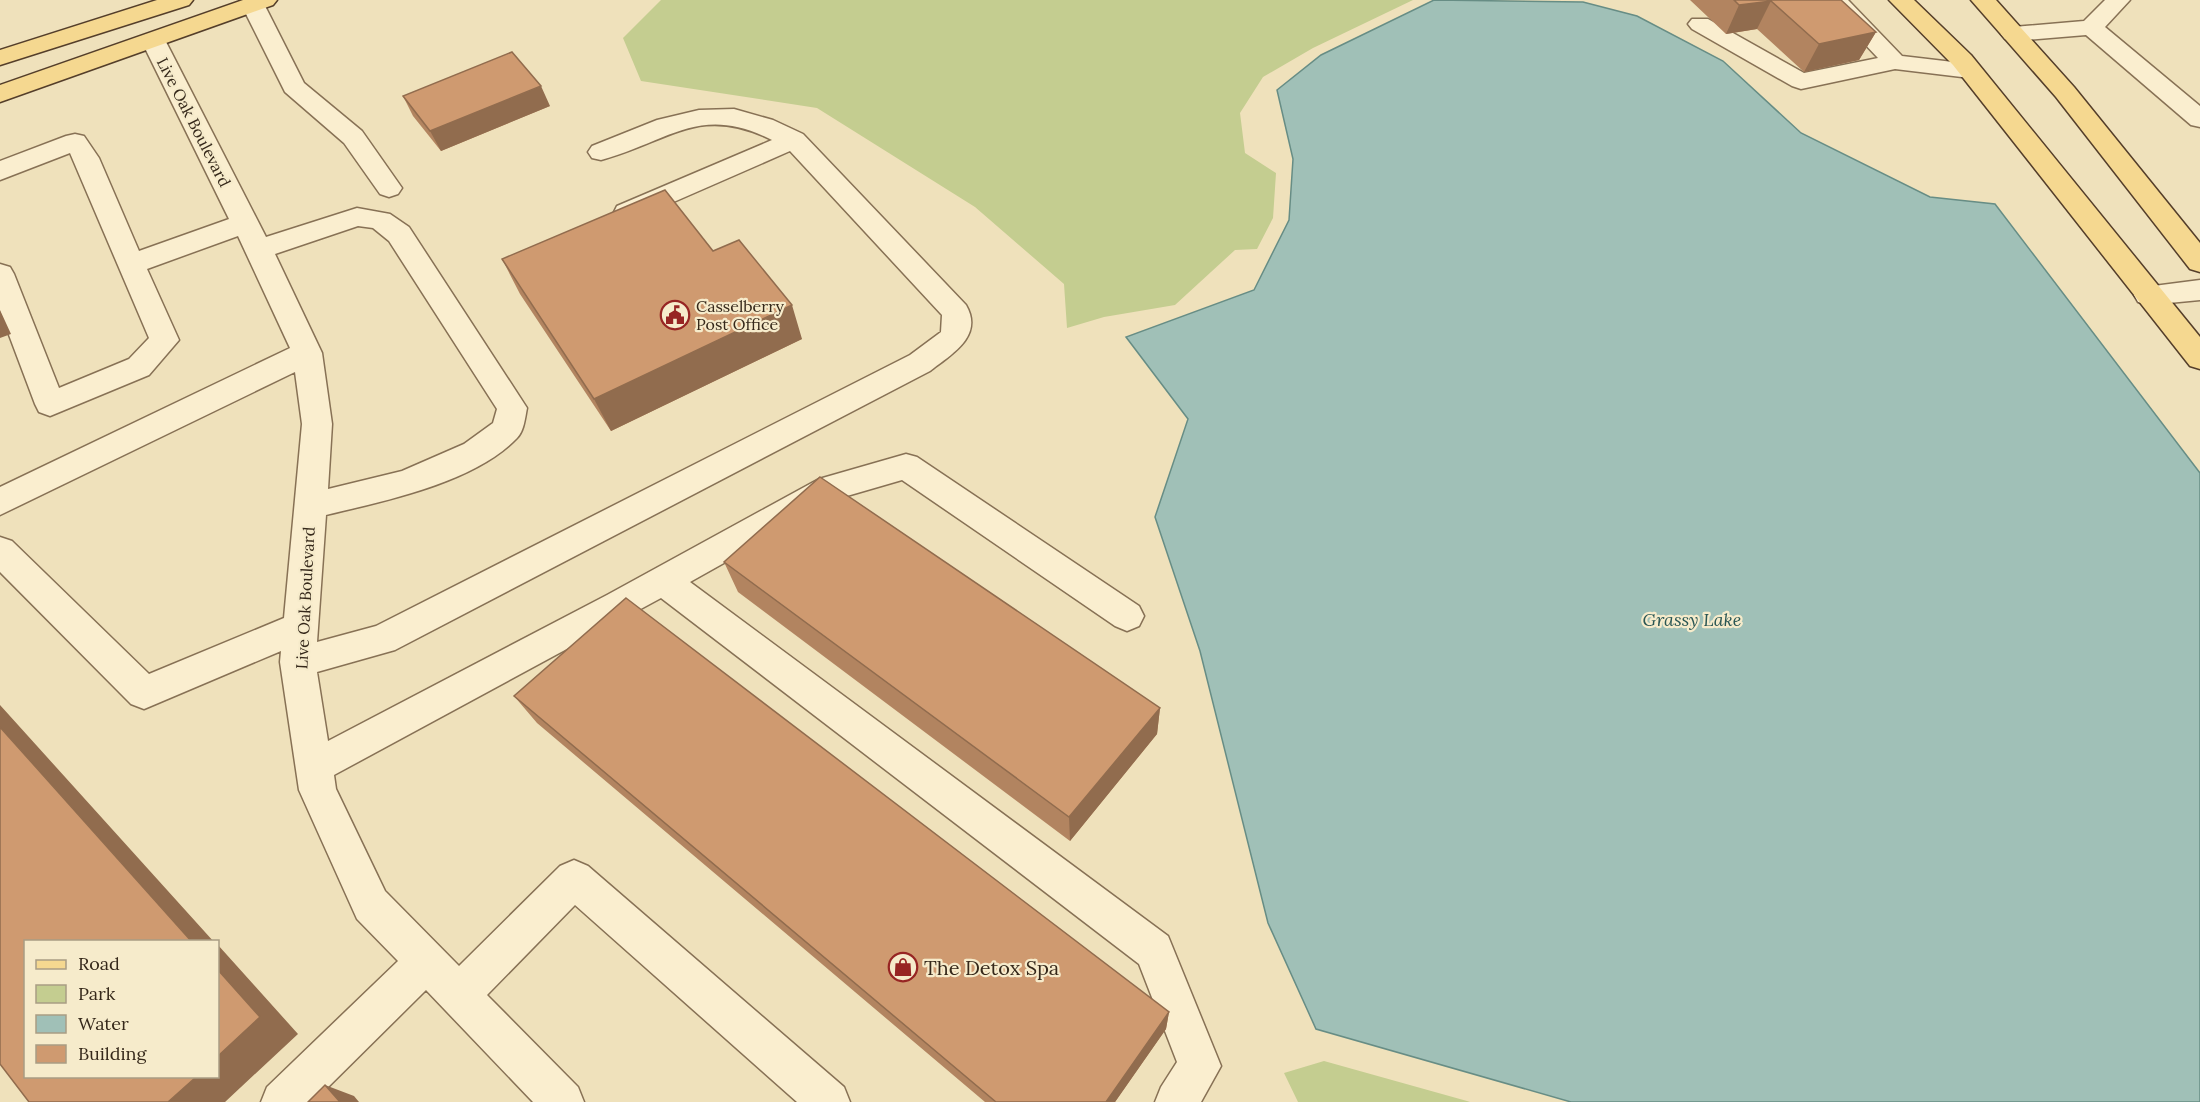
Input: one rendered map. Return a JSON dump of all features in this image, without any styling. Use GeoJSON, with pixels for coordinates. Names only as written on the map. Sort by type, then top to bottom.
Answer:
{"type":"FeatureCollection","features":[{"type":"Feature","properties":{"kind":"main road"},"geometry":{"type":"LineString","coordinates":[[0,57],[130,0]]}},
{"type":"Feature","properties":{"kind":"main road"},"geometry":{"type":"LineString","coordinates":[[0,57],[181,0]]}},
{"type":"Feature","properties":{"kind":"main road"},"geometry":{"type":"LineString","coordinates":[[1901,0],[1970,71],[2200,357]]}},
{"type":"Feature","properties":{"kind":"main road"},"geometry":{"type":"LineString","coordinates":[[1983,0],[2065,92],[2200,262]]}},
{"type":"Feature","properties":{"kind":"main road"},"geometry":{"type":"LineString","coordinates":[[0,94],[259,2]]}},
{"type":"Feature","properties":{"kind":"street"},"geometry":{"type":"LineString","coordinates":[[1835,0],[1896,62]]}},
{"type":"Feature","properties":{"kind":"street"},"geometry":{"type":"LineString","coordinates":[[2013,34],[2091,27],[2118,0]]}},
{"type":"Feature","properties":{"kind":"street"},"geometry":{"type":"LineString","coordinates":[[259,2],[294,87],[353,137],[388,188]]}},
{"type":"Feature","properties":{"kind":"street"},"geometry":{"type":"LineString","coordinates":[[1700,24],[1801,81],[1896,62],[1970,71]]}},
{"type":"Feature","properties":{"kind":"street"},"geometry":{"type":"LineString","coordinates":[[2091,27],[2200,119]]}},
{"type":"Feature","properties":{"kind":"street","name":"Live Oak Boulevard"},"geometry":{"type":"LineString","coordinates":[[153,40],[288,308],[307,353],[316,424],[298,662],[318,790],[371,905],[564,1102]]}},
{"type":"Feature","properties":{"kind":"street"},"geometry":{"type":"LineString","coordinates":[[298,662],[383,639],[920,363],[955,336],[956,312],[794,140],[735,117],[704,117],[676,122],[601,152]]}},
{"type":"Feature","properties":{"kind":"street"},"geometry":{"type":"LineString","coordinates":[[598,224],[794,140]]}},
{"type":"Feature","properties":{"kind":"street"},"geometry":{"type":"LineString","coordinates":[[0,171],[75,142],[86,158],[164,340],[139,367],[50,404],[0,274]]}},
{"type":"Feature","properties":{"kind":"street"},"geometry":{"type":"LineString","coordinates":[[132,264],[252,236],[357,217],[380,220],[399,234],[512,408],[507,429],[475,453],[408,482],[310,506]]}},
{"type":"Feature","properties":{"kind":"street"},"geometry":{"type":"LineString","coordinates":[[2148,295],[2200,290]]}},
{"type":"Feature","properties":{"kind":"street"},"geometry":{"type":"LineString","coordinates":[[0,502],[307,353]]}},
{"type":"Feature","properties":{"kind":"street"},"geometry":{"type":"LineString","coordinates":[[314,766],[663,581],[830,488],[906,466],[1127,616]]}},
{"type":"Feature","properties":{"kind":"street"},"geometry":{"type":"LineString","coordinates":[[0,551],[144,693],[301,627]]}},
{"type":"Feature","properties":{"kind":"street"},"geometry":{"type":"LineString","coordinates":[[663,581],[1154,950],[1200,1066],[1176,1102]]}},
{"type":"Feature","properties":{"kind":"street"},"geometry":{"type":"LineString","coordinates":[[458,995],[574,879],[829,1102]]}},
{"type":"Feature","properties":{"kind":"street"},"geometry":{"type":"LineString","coordinates":[[282,1102],[426,962]]}},
{"type":"Feature","properties":{"kind":"green space"},"geometry":{"type":"Polygon","coordinates":[[[661,0],[1413,0],[1313,48],[1263,77],[1240,113],[1245,153],[1276,173],[1273,218],[1257,249],[1235,250],[1175,305],[1104,317],[1067,328],[1064,284],[975,207],[817,108],[641,81],[623,38],[661,0]]]}},
{"type":"Feature","properties":{"kind":"green space"},"geometry":{"type":"Polygon","coordinates":[[[1324,1061],[1470,1102],[1298,1102],[1284,1073],[1324,1061]]]}},
{"type":"Feature","properties":{"kind":"water","name":"Grassy Lake"},"geometry":{"type":"Polygon","coordinates":[[[1434,0],[1583,2],[1637,16],[1723,61],[1801,133],[1930,197],[1995,204],[2200,473],[2200,1102],[1571,1102],[1316,1029],[1268,923],[1200,651],[1155,517],[1188,419],[1126,337],[1254,290],[1289,220],[1293,159],[1277,90],[1321,55],[1434,0]]]}},
{"type":"Feature","properties":{"kind":"building"},"geometry":{"type":"Polygon","coordinates":[[[1734,0],[1841,0],[1876,32],[1819,44],[1771,1],[1739,5],[1734,0]]]}},
{"type":"Feature","properties":{"kind":"building"},"geometry":{"type":"Polygon","coordinates":[[[512,52],[541,86],[430,131],[403,96],[512,52]]]}},
{"type":"Feature","properties":{"kind":"building"},"geometry":{"type":"Polygon","coordinates":[[[665,190],[713,251],[739,240],[792,305],[594,399],[502,259],[665,190]]]}},
{"type":"Feature","properties":{"kind":"building"},"geometry":{"type":"Polygon","coordinates":[[[820,477],[1160,708],[1069,817],[724,562],[820,477]]]}},
{"type":"Feature","properties":{"kind":"building"},"geometry":{"type":"Polygon","coordinates":[[[626,598],[1169,1012],[1106,1102],[996,1102],[514,696],[626,598]]]}},
{"type":"Feature","properties":{"kind":"building"},"geometry":{"type":"Polygon","coordinates":[[[0,727],[190,940],[24,940],[24,1078],[195,1078],[168,1102],[29,1102],[0,1064],[0,727]]]}},
{"type":"Feature","properties":{"kind":"building"},"geometry":{"type":"Polygon","coordinates":[[[219,971],[260,1017],[219,1055],[219,971]]]}},
{"type":"Feature","properties":{"kind":"building"},"geometry":{"type":"Polygon","coordinates":[[[325,1085],[340,1102],[308,1102],[325,1085]]]}},
{"type":"Feature","properties":{"kind":"place","name":"Casselberry Post Office"},"geometry":{"type":"Point","coordinates":[675,315]}},
{"type":"Feature","properties":{"kind":"place","name":"The Detox Spa"},"geometry":{"type":"Point","coordinates":[903,967]}}]}
